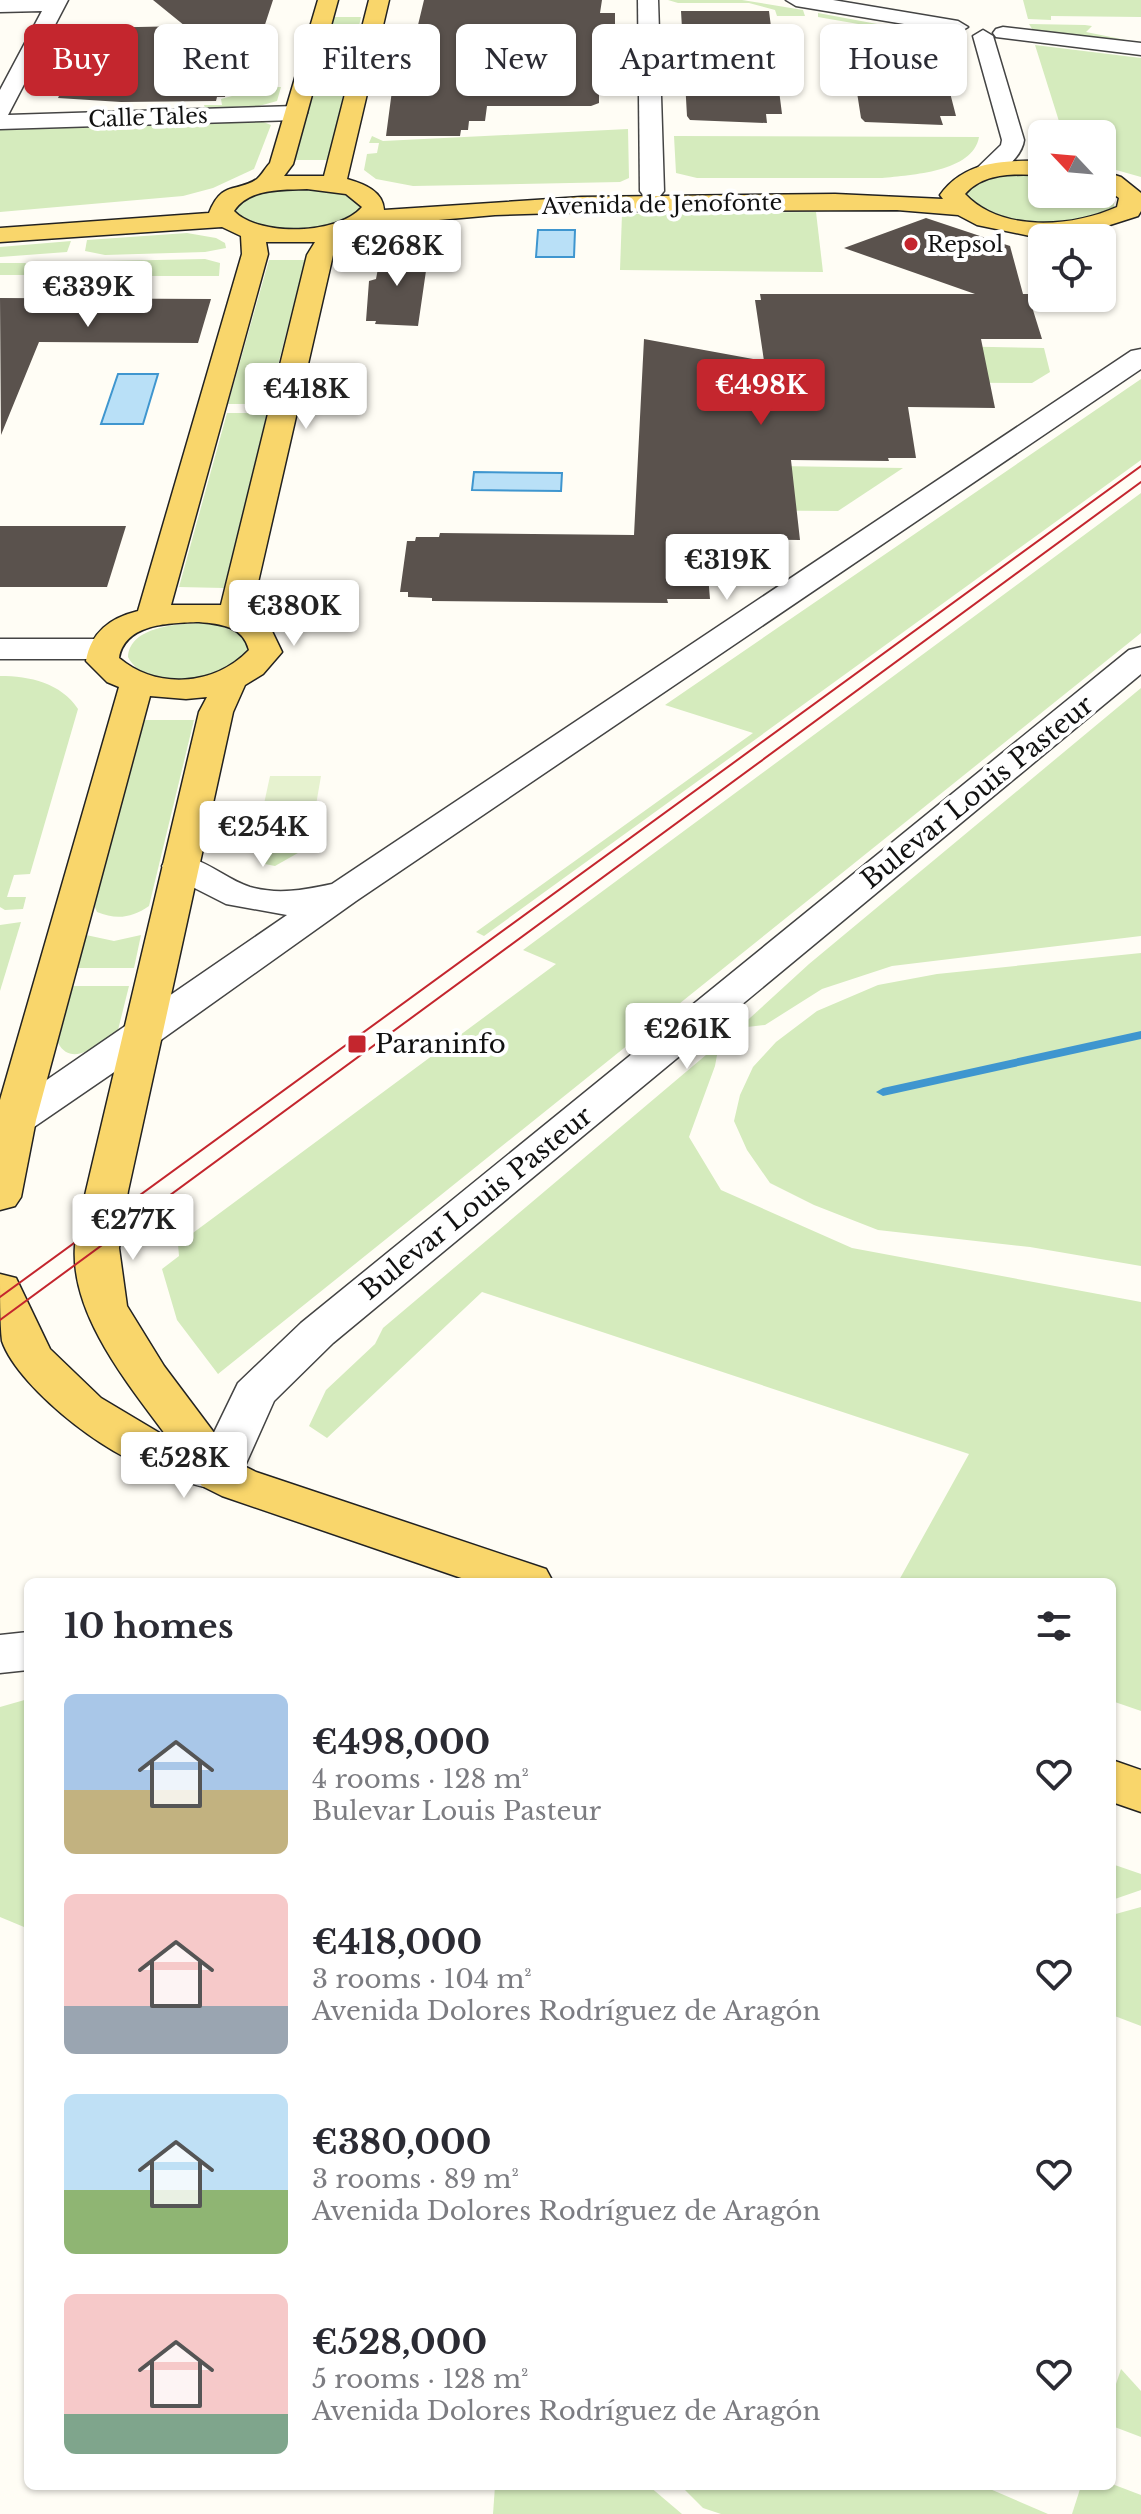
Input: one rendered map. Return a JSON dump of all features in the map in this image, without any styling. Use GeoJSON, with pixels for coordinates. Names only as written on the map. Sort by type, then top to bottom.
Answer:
{"type":"FeatureCollection","features":[{"type":"Feature","properties":{"kind":"main road"},"geometry":{"type":"LineString","coordinates":[[264,186],[281,164],[328,0]]}},
{"type":"Feature","properties":{"kind":"main road"},"geometry":{"type":"LineString","coordinates":[[334,184],[379,0]]}},
{"type":"Feature","properties":{"kind":"main road"},"geometry":{"type":"LineString","coordinates":[[1028,169],[985,172],[959,195],[981,218],[1012,226],[1083,228],[1111,221],[1135,210],[1131,196],[1116,186]]}},
{"type":"Feature","properties":{"kind":"main road"},"geometry":{"type":"LineString","coordinates":[[1116,181],[1141,186]]}},
{"type":"Feature","properties":{"kind":"main road"},"geometry":{"type":"LineString","coordinates":[[0,235],[225,211],[238,193],[264,186],[307,182],[334,184],[366,207],[334,231],[320,255],[234,616]]}},
{"type":"Feature","properties":{"kind":"main road","name":"Avenida de Jenofonte"},"geometry":{"type":"LineString","coordinates":[[366,207],[652,191],[858,191],[959,195]]}},
{"type":"Feature","properties":{"kind":"main road","name":"Avenida de Jenofonte"},"geometry":{"type":"LineString","coordinates":[[366,207],[903,201],[959,195]]}},
{"type":"Feature","properties":{"kind":"main road"},"geometry":{"type":"LineString","coordinates":[[0,224],[225,211]]}},
{"type":"Feature","properties":{"kind":"main road"},"geometry":{"type":"LineString","coordinates":[[225,211],[235,227],[253,232],[310,234],[334,231]]}},
{"type":"Feature","properties":{"kind":"main road"},"geometry":{"type":"LineString","coordinates":[[152,617],[255,254],[253,232]]}},
{"type":"Feature","properties":{"kind":"main road"},"geometry":{"type":"LineString","coordinates":[[199,612],[234,616],[252,625],[264,636],[266,652],[256,666],[231,680],[193,687],[164,688],[137,684],[114,674],[102,661],[102,649],[115,633],[152,617],[199,612]]}},
{"type":"Feature","properties":{"kind":"main road"},"geometry":{"type":"LineString","coordinates":[[231,680],[216,712],[97,1248],[105,1306],[146,1375],[219,1474],[239,1484],[516,1578]]}},
{"type":"Feature","properties":{"kind":"main road"},"geometry":{"type":"LineString","coordinates":[[0,1197],[7,1125],[137,684]]}},
{"type":"Feature","properties":{"kind":"main road"},"geometry":{"type":"LineString","coordinates":[[0,1288],[31,1356],[84,1409],[143,1447],[174,1458]]}},
{"type":"Feature","properties":{"kind":"main road"},"geometry":{"type":"LineString","coordinates":[[1116,1782],[1141,1791]]}},
{"type":"Feature","properties":{"kind":"street"},"geometry":{"type":"LineString","coordinates":[[648,0],[652,191]]}},
{"type":"Feature","properties":{"kind":"street"},"geometry":{"type":"LineString","coordinates":[[796,0],[958,27],[969,23],[1141,49]]}},
{"type":"Feature","properties":{"kind":"street"},"geometry":{"type":"LineString","coordinates":[[0,6],[56,2]]}},
{"type":"Feature","properties":{"kind":"street"},"geometry":{"type":"LineString","coordinates":[[0,111],[56,2]]}},
{"type":"Feature","properties":{"kind":"street"},"geometry":{"type":"LineString","coordinates":[[992,27],[1022,91]]}},
{"type":"Feature","properties":{"kind":"street"},"geometry":{"type":"LineString","coordinates":[[985,172],[1012,147],[1013,140],[992,27]]}},
{"type":"Feature","properties":{"kind":"street","name":"Calle Tales"},"geometry":{"type":"LineString","coordinates":[[0,122],[296,113]]}},
{"type":"Feature","properties":{"kind":"street"},"geometry":{"type":"LineString","coordinates":[[7,1125],[144,1034],[343,893],[1141,357]]}},
{"type":"Feature","properties":{"kind":"street"},"geometry":{"type":"LineString","coordinates":[[0,649],[102,649]]}},
{"type":"Feature","properties":{"kind":"street","name":"Bulevar Louis Pasteur"},"geometry":{"type":"LineString","coordinates":[[219,1474],[254,1394],[317,1333],[1141,657]]}},
{"type":"Feature","properties":{"kind":"street"},"geometry":{"type":"LineString","coordinates":[[180,866],[224,891],[287,904],[343,893]]}},
{"type":"Feature","properties":{"kind":"street"},"geometry":{"type":"LineString","coordinates":[[174,1458],[219,1474]]}},
{"type":"Feature","properties":{"kind":"street"},"geometry":{"type":"LineString","coordinates":[[0,1654],[24,1651]]}},
{"type":"Feature","properties":{"kind":"green space"},"geometry":{"type":"Polygon","coordinates":[[[668,0],[742,0],[803,10],[805,16],[777,16],[775,10],[749,3],[678,3],[668,0]]]}},
{"type":"Feature","properties":{"kind":"green space"},"geometry":{"type":"Polygon","coordinates":[[[1023,0],[1141,0],[1141,17],[1051,16],[1051,20],[1028,19],[1023,0]]]}},
{"type":"Feature","properties":{"kind":"green space"},"geometry":{"type":"Polygon","coordinates":[[[818,13],[877,24],[858,24],[818,17],[818,13]]]}},
{"type":"Feature","properties":{"kind":"green space"},"geometry":{"type":"Polygon","coordinates":[[[332,17],[361,17],[359,24],[330,24],[332,17]]]}},
{"type":"Feature","properties":{"kind":"green space"},"geometry":{"type":"Polygon","coordinates":[[[1029,24],[1092,26],[1086,32],[1141,43],[1034,32],[1029,24]]]}},
{"type":"Feature","properties":{"kind":"green space"},"geometry":{"type":"Polygon","coordinates":[[[1035,45],[1141,58],[1141,177],[1116,170],[1116,120],[1059,120],[1035,45]]]}},
{"type":"Feature","properties":{"kind":"green space"},"geometry":{"type":"Polygon","coordinates":[[[278,87],[281,87],[277,101],[259,106],[205,108],[204,105],[222,105],[221,99],[232,96],[278,96],[278,87]]]}},
{"type":"Feature","properties":{"kind":"green space"},"geometry":{"type":"Polygon","coordinates":[[[312,96],[343,96],[328,160],[295,160],[312,96]]]}},
{"type":"Feature","properties":{"kind":"green space"},"geometry":{"type":"Polygon","coordinates":[[[261,121],[271,125],[254,169],[213,188],[183,196],[0,212],[0,130],[261,121]]]}},
{"type":"Feature","properties":{"kind":"green space"},"geometry":{"type":"Polygon","coordinates":[[[628,129],[629,178],[620,182],[413,186],[376,179],[364,170],[367,154],[377,153],[379,143],[369,143],[372,136],[383,141],[628,129]]]}},
{"type":"Feature","properties":{"kind":"green space"},"geometry":{"type":"Polygon","coordinates":[[[674,136],[979,137],[974,149],[953,165],[909,175],[882,178],[697,178],[676,173],[674,136]]]}},
{"type":"Feature","properties":{"kind":"green space"},"geometry":{"type":"Polygon","coordinates":[[[1028,173],[1028,208],[1112,208],[1088,219],[1052,224],[1032,223],[986,213],[966,197],[967,191],[975,185],[1012,174],[1028,173]]]}},
{"type":"Feature","properties":{"kind":"green space"},"geometry":{"type":"Polygon","coordinates":[[[298,187],[348,194],[363,207],[357,217],[296,230],[252,223],[236,215],[238,206],[251,195],[298,187]]]}},
{"type":"Feature","properties":{"kind":"green space"},"geometry":{"type":"Polygon","coordinates":[[[816,212],[823,272],[620,270],[622,214],[816,212]]]}},
{"type":"Feature","properties":{"kind":"green space"},"geometry":{"type":"Polygon","coordinates":[[[187,233],[216,238],[225,243],[226,248],[205,252],[105,255],[85,251],[87,240],[187,233]]]}},
{"type":"Feature","properties":{"kind":"green space"},"geometry":{"type":"Polygon","coordinates":[[[71,241],[67,252],[0,257],[0,247],[71,241]]]}},
{"type":"Feature","properties":{"kind":"green space"},"geometry":{"type":"Polygon","coordinates":[[[205,259],[220,263],[219,276],[73,276],[78,266],[106,261],[205,259]]]}},
{"type":"Feature","properties":{"kind":"green space"},"geometry":{"type":"Polygon","coordinates":[[[269,260],[305,260],[268,404],[228,404],[269,260]]]}},
{"type":"Feature","properties":{"kind":"green space"},"geometry":{"type":"Polygon","coordinates":[[[0,263],[38,263],[59,268],[56,275],[0,275],[0,263]]]}},
{"type":"Feature","properties":{"kind":"green space"},"geometry":{"type":"Polygon","coordinates":[[[836,344],[1044,348],[1050,372],[1032,383],[839,382],[836,344]]]}},
{"type":"Feature","properties":{"kind":"green space"},"geometry":{"type":"Polygon","coordinates":[[[1141,379],[1141,460],[484,936],[476,932],[753,733],[665,705],[1141,379]]]}},
{"type":"Feature","properties":{"kind":"green space"},"geometry":{"type":"Polygon","coordinates":[[[227,413],[267,413],[224,588],[179,587],[227,413]]]}},
{"type":"Feature","properties":{"kind":"green space"},"geometry":{"type":"Polygon","coordinates":[[[643,464],[903,468],[838,511],[645,510],[643,464]]]}},
{"type":"Feature","properties":{"kind":"green space"},"geometry":{"type":"Polygon","coordinates":[[[1141,493],[1141,633],[218,1374],[177,1320],[162,1269],[179,1256],[178,1244],[556,964],[523,950],[1141,493]]]}},
{"type":"Feature","properties":{"kind":"green space"},"geometry":{"type":"Polygon","coordinates":[[[219,625],[244,636],[250,653],[218,675],[182,681],[156,678],[144,673],[128,657],[137,639],[146,633],[169,626],[219,625]]]}},
{"type":"Feature","properties":{"kind":"green space"},"geometry":{"type":"Polygon","coordinates":[[[0,676],[22,678],[54,687],[78,709],[30,874],[14,875],[7,897],[26,897],[23,909],[5,910],[0,907],[0,676]]]}},
{"type":"Feature","properties":{"kind":"green space"},"geometry":{"type":"Polygon","coordinates":[[[1141,688],[1141,936],[892,966],[822,989],[765,1025],[739,1028],[809,964],[1141,688]]]}},
{"type":"Feature","properties":{"kind":"green space"},"geometry":{"type":"Polygon","coordinates":[[[143,720],[194,720],[149,906],[117,917],[97,912],[94,905],[143,720]]]}},
{"type":"Feature","properties":{"kind":"green space"},"geometry":{"type":"Polygon","coordinates":[[[270,776],[321,776],[312,828],[259,827],[270,776]]]}},
{"type":"Feature","properties":{"kind":"green space"},"geometry":{"type":"Polygon","coordinates":[[[269,840],[319,841],[275,866],[265,864],[263,860],[269,840]]]}},
{"type":"Feature","properties":{"kind":"green space"},"geometry":{"type":"Polygon","coordinates":[[[21,922],[0,991],[0,925],[21,922]]]}},
{"type":"Feature","properties":{"kind":"green space"},"geometry":{"type":"Polygon","coordinates":[[[86,935],[114,941],[141,935],[134,968],[77,968],[86,935]]]}},
{"type":"Feature","properties":{"kind":"green space"},"geometry":{"type":"Polygon","coordinates":[[[1141,953],[1141,1266],[1030,1247],[878,1230],[814,1205],[770,1183],[747,1150],[734,1121],[740,1095],[753,1067],[776,1042],[817,1011],[878,985],[937,974],[1141,953]]]}},
{"type":"Feature","properties":{"kind":"green space"},"geometry":{"type":"Polygon","coordinates":[[[73,986],[129,986],[118,1030],[79,1054],[64,1051],[58,1043],[73,986]]]}},
{"type":"Feature","properties":{"kind":"green space"},"geometry":{"type":"Polygon","coordinates":[[[719,1044],[715,1066],[689,1137],[721,1190],[852,1248],[1141,1302],[1141,1711],[1116,1702],[1116,1578],[900,1578],[969,1454],[482,1292],[327,1438],[309,1426],[326,1390],[375,1344],[383,1328],[719,1044]]]}},
{"type":"Feature","properties":{"kind":"green space"},"geometry":{"type":"Polygon","coordinates":[[[24,1700],[24,1927],[0,1917],[0,1707],[24,1700]]]}},
{"type":"Feature","properties":{"kind":"green space"},"geometry":{"type":"Polygon","coordinates":[[[1116,1865],[1141,1874],[1141,1890],[1116,1899],[1116,1865]]]}},
{"type":"Feature","properties":{"kind":"green space"},"geometry":{"type":"Polygon","coordinates":[[[1141,1907],[1141,2026],[1116,2017],[1116,1914],[1141,1907]]]}},
{"type":"Feature","properties":{"kind":"green space"},"geometry":{"type":"Polygon","coordinates":[[[1121,2369],[1141,2391],[1141,2437],[1116,2428],[1116,2384],[1121,2369]]]}},
{"type":"Feature","properties":{"kind":"green space"},"geometry":{"type":"Polygon","coordinates":[[[1116,2486],[1141,2495],[1141,2514],[1072,2514],[1080,2490],[1116,2490],[1116,2486]]]}},
{"type":"Feature","properties":{"kind":"green space"},"geometry":{"type":"Polygon","coordinates":[[[495,2490],[654,2490],[682,2514],[493,2514],[495,2490]]]}},
{"type":"Feature","properties":{"kind":"green space"},"geometry":{"type":"Polygon","coordinates":[[[685,2490],[992,2490],[1048,2514],[721,2514],[703,2508],[685,2490]]]}},
{"type":"Feature","properties":{"kind":"water"},"geometry":{"type":"Polygon","coordinates":[[[538,230],[575,230],[574,257],[536,257],[538,230]]]}},
{"type":"Feature","properties":{"kind":"water"},"geometry":{"type":"Polygon","coordinates":[[[118,374],[158,374],[143,424],[101,424],[118,374]]]}},
{"type":"Feature","properties":{"kind":"water"},"geometry":{"type":"Polygon","coordinates":[[[474,472],[562,473],[561,491],[472,490],[474,472]]]}},
{"type":"Feature","properties":{"kind":"building"},"geometry":{"type":"Polygon","coordinates":[[[153,0],[273,0],[265,24],[183,24],[153,0]]]}},
{"type":"Feature","properties":{"kind":"building"},"geometry":{"type":"Polygon","coordinates":[[[424,0],[602,0],[600,13],[615,13],[615,24],[592,24],[592,96],[599,96],[599,103],[591,106],[487,106],[485,121],[469,121],[468,130],[461,130],[460,136],[386,136],[391,96],[440,96],[440,24],[418,24],[424,0]]]}},
{"type":"Feature","properties":{"kind":"building"},"geometry":{"type":"Polygon","coordinates":[[[681,11],[769,11],[771,24],[682,24],[681,11]]]}},
{"type":"Feature","properties":{"kind":"building"},"geometry":{"type":"Polygon","coordinates":[[[138,27],[154,27],[154,96],[225,97],[217,97],[216,101],[121,102],[58,98],[138,96],[138,27]]]}},
{"type":"Feature","properties":{"kind":"building"},"geometry":{"type":"Polygon","coordinates":[[[686,96],[780,96],[782,114],[766,114],[767,123],[690,120],[686,96]]]}},
{"type":"Feature","properties":{"kind":"building"},"geometry":{"type":"Polygon","coordinates":[[[858,96],[951,96],[956,116],[940,116],[943,125],[865,122],[861,118],[858,96]]]}},
{"type":"Feature","properties":{"kind":"building"},"geometry":{"type":"Polygon","coordinates":[[[926,218],[1010,246],[1023,294],[1028,294],[1028,312],[1034,312],[1042,339],[981,339],[995,408],[908,407],[916,458],[888,458],[889,461],[791,460],[800,540],[705,539],[710,599],[667,599],[668,603],[432,601],[432,598],[408,597],[408,592],[400,592],[407,541],[415,541],[416,537],[439,537],[440,533],[634,535],[644,339],[764,361],[755,300],[761,300],[760,294],[975,294],[844,248],[926,218]]]}},
{"type":"Feature","properties":{"kind":"building"},"geometry":{"type":"Polygon","coordinates":[[[382,247],[420,247],[417,257],[428,257],[418,326],[366,321],[369,281],[376,279],[382,247]]]}},
{"type":"Feature","properties":{"kind":"building"},"geometry":{"type":"Polygon","coordinates":[[[0,298],[211,299],[198,343],[39,342],[1,435],[0,298]]]}},
{"type":"Feature","properties":{"kind":"building"},"geometry":{"type":"Polygon","coordinates":[[[0,526],[126,526],[107,587],[0,587],[0,526]]]}},
{"type":"Feature","properties":{"kind":"waterway"},"geometry":{"type":"LineString","coordinates":[[883,1092],[1141,1035]]}},
{"type":"Feature","properties":{"kind":"tram line"},"geometry":{"type":"LineString","coordinates":[[0,1297],[1141,466]]}},
{"type":"Feature","properties":{"kind":"tram line"},"geometry":{"type":"LineString","coordinates":[[0,1320],[1141,482]]}},
{"type":"Feature","properties":{"kind":"place","name":"Repsol"},"geometry":{"type":"Point","coordinates":[911,244]}},
{"type":"Feature","properties":{"kind":"place","name":"Paraninfo"},"geometry":{"type":"Point","coordinates":[357,1044]}}]}
